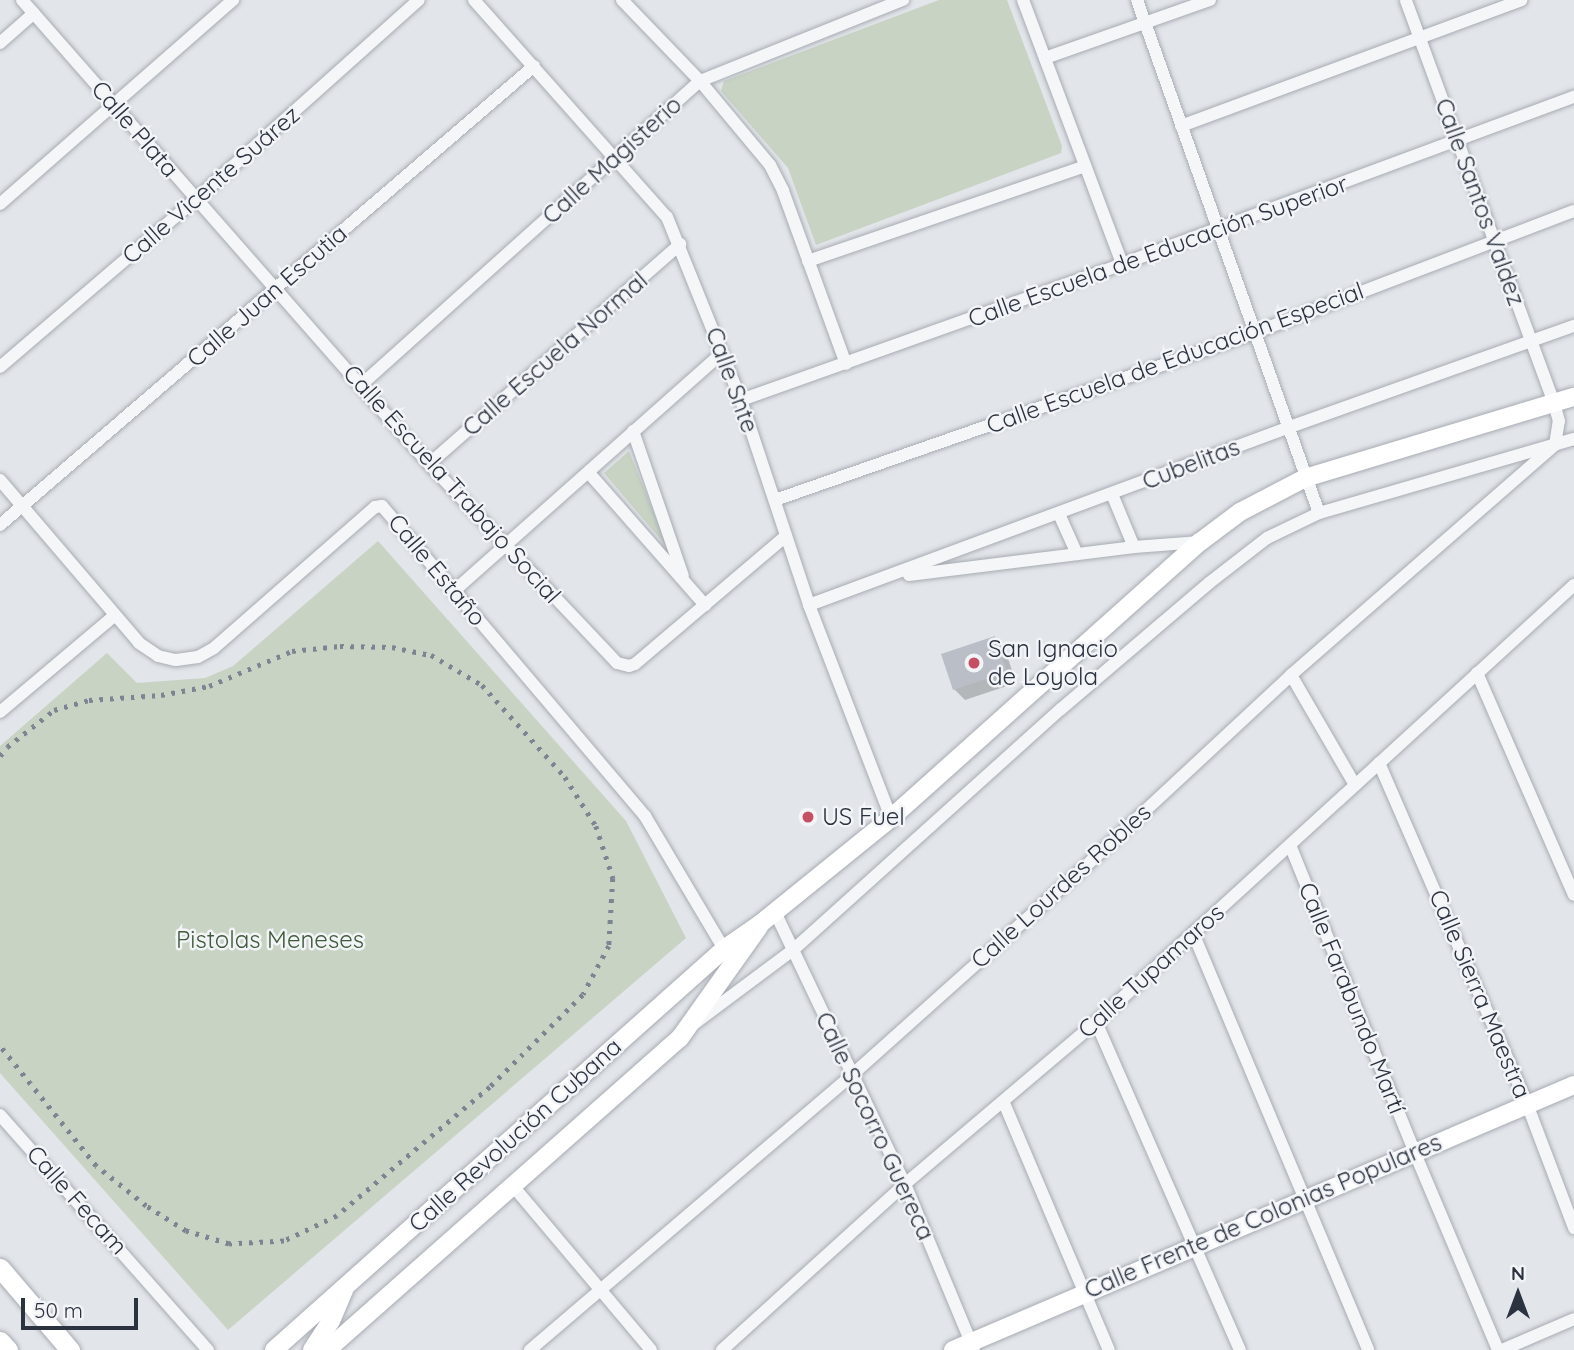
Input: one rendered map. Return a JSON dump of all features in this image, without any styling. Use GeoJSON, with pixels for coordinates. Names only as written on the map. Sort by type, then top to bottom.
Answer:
{"type":"FeatureCollection","features":[{"type":"Feature","properties":{"kind":"main road"},"geometry":{"type":"LineString","coordinates":[[0,1268],[70,1350]]}},
{"type":"Feature","properties":{"kind":"main road"},"geometry":{"type":"LineString","coordinates":[[0,1341],[8,1350]]}},
{"type":"Feature","properties":{"kind":"street","name":"Calle Plata"},"geometry":{"type":"LineString","coordinates":[[22,0],[275,289]]}},
{"type":"Feature","properties":{"kind":"street"},"geometry":{"type":"LineString","coordinates":[[0,204],[233,0]]}},
{"type":"Feature","properties":{"kind":"street","name":"Calle Vicente Suárez"},"geometry":{"type":"LineString","coordinates":[[0,367],[195,200],[419,0]]}},
{"type":"Feature","properties":{"kind":"street","name":"Calle Snte"},"geometry":{"type":"LineString","coordinates":[[474,0],[617,157],[667,217],[741,400],[810,605],[891,818]]}},
{"type":"Feature","properties":{"kind":"street"},"geometry":{"type":"LineString","coordinates":[[622,0],[700,81],[778,178],[846,364]]}},
{"type":"Feature","properties":{"kind":"street","name":"Calle Magisterio"},"geometry":{"type":"LineString","coordinates":[[361,385],[700,81],[903,0]]}},
{"type":"Feature","properties":{"kind":"street"},"geometry":{"type":"LineString","coordinates":[[1023,0],[1122,264]]}},
{"type":"Feature","properties":{"kind":"street"},"geometry":{"type":"LineString","coordinates":[[1137,0],[1319,513]]}},
{"type":"Feature","properties":{"kind":"street"},"geometry":{"type":"LineString","coordinates":[[1045,58],[1210,0]]}},
{"type":"Feature","properties":{"kind":"street","name":"Calle Santos Valdez"},"geometry":{"type":"LineString","coordinates":[[1406,0],[1553,403]]}},
{"type":"Feature","properties":{"kind":"street"},"geometry":{"type":"LineString","coordinates":[[1181,126],[1521,0]]}},
{"type":"Feature","properties":{"kind":"street"},"geometry":{"type":"LineString","coordinates":[[0,43],[34,13]]}},
{"type":"Feature","properties":{"kind":"street","name":"Calle Juan Escutia"},"geometry":{"type":"LineString","coordinates":[[0,525],[534,66]]}},
{"type":"Feature","properties":{"kind":"street","name":"Calle Escuela de Educación Superior"},"geometry":{"type":"LineString","coordinates":[[741,400],[1122,264],[1574,97]]}},
{"type":"Feature","properties":{"kind":"street"},"geometry":{"type":"LineString","coordinates":[[808,261],[1085,166]]}},
{"type":"Feature","properties":{"kind":"street","name":"Calle Escuela de Educación Especial"},"geometry":{"type":"LineString","coordinates":[[775,500],[1254,333],[1574,211]]}},
{"type":"Feature","properties":{"kind":"street","name":"Calle Escuela Normal"},"geometry":{"type":"LineString","coordinates":[[429,464],[680,244]]}},
{"type":"Feature","properties":{"kind":"street","name":"Calle Escuela Trabajo Social"},"geometry":{"type":"LineString","coordinates":[[275,289],[429,464],[617,663],[629,666],[635,664],[705,605]]}},
{"type":"Feature","properties":{"kind":"street","name":"Cubelitas"},"geometry":{"type":"LineString","coordinates":[[810,605],[1287,428],[1574,326]]}},
{"type":"Feature","properties":{"kind":"street"},"geometry":{"type":"LineString","coordinates":[[454,591],[722,353]]}},
{"type":"Feature","properties":{"kind":"street","name":"Calle Revolución Cubana"},"geometry":{"type":"LineString","coordinates":[[274,1350],[724,949],[760,924],[891,818],[1200,542],[1240,512],[1305,478],[1574,397]]}},
{"type":"Feature","properties":{"kind":"street"},"geometry":{"type":"LineString","coordinates":[[1553,403],[1559,421],[1555,445]]}},
{"type":"Feature","properties":{"kind":"street"},"geometry":{"type":"LineString","coordinates":[[633,431],[685,583]]}},
{"type":"Feature","properties":{"kind":"street"},"geometry":{"type":"LineString","coordinates":[[692,1026],[793,950],[1061,709],[1209,583],[1267,538],[1319,513],[1574,439]]}},
{"type":"Feature","properties":{"kind":"street","name":"Calle Lourdes Robles"},"geometry":{"type":"LineString","coordinates":[[530,1350],[853,1074],[1091,861],[1291,675],[1555,445]]}},
{"type":"Feature","properties":{"kind":"street"},"geometry":{"type":"LineString","coordinates":[[589,473],[705,605],[786,536]]}},
{"type":"Feature","properties":{"kind":"street","name":"Calle Estaño"},"geometry":{"type":"LineString","coordinates":[[0,480],[139,643],[158,656],[176,660],[198,657],[214,648],[379,506],[386,509],[645,816],[724,949]]}},
{"type":"Feature","properties":{"kind":"street"},"geometry":{"type":"LineString","coordinates":[[1112,494],[1133,547]]}},
{"type":"Feature","properties":{"kind":"street"},"geometry":{"type":"LineString","coordinates":[[1059,514],[1077,554]]}},
{"type":"Feature","properties":{"kind":"street"},"geometry":{"type":"LineString","coordinates":[[888,578],[1133,547],[1200,542]]}},
{"type":"Feature","properties":{"kind":"street","name":"Calle Tupamaros"},"geometry":{"type":"LineString","coordinates":[[722,1350],[905,1184],[1004,1103],[1096,1022],[1477,673],[1572,590]]}},
{"type":"Feature","properties":{"kind":"street"},"geometry":{"type":"LineString","coordinates":[[0,712],[115,614]]}},
{"type":"Feature","properties":{"kind":"street"},"geometry":{"type":"LineString","coordinates":[[1477,673],[1574,895]]}},
{"type":"Feature","properties":{"kind":"street"},"geometry":{"type":"LineString","coordinates":[[1291,675],[1355,785]]}},
{"type":"Feature","properties":{"kind":"street","name":"Calle Sierra Maestra"},"geometry":{"type":"LineString","coordinates":[[1379,763],[1527,1104],[1574,1228]]}},
{"type":"Feature","properties":{"kind":"street","name":"Calle Farabundo Martí"},"geometry":{"type":"LineString","coordinates":[[1290,845],[1414,1151],[1500,1350]]}},
{"type":"Feature","properties":{"kind":"street","name":"Calle Socorro Guereca"},"geometry":{"type":"LineString","coordinates":[[775,912],[905,1184],[973,1346]]}},
{"type":"Feature","properties":{"kind":"street","name":"Calle Revolución Cubana"},"geometry":{"type":"LineString","coordinates":[[327,1350],[692,1026],[760,924]]}},
{"type":"Feature","properties":{"kind":"street"},"geometry":{"type":"LineString","coordinates":[[1194,933],[1368,1350]]}},
{"type":"Feature","properties":{"kind":"street"},"geometry":{"type":"LineString","coordinates":[[1096,1022],[1240,1350]]}},
{"type":"Feature","properties":{"kind":"street","name":"Calle Frente de Colonias Populares"},"geometry":{"type":"LineString","coordinates":[[953,1350],[973,1346],[1084,1293],[1574,1085]]}},
{"type":"Feature","properties":{"kind":"street"},"geometry":{"type":"LineString","coordinates":[[1004,1103],[1109,1350]]}},
{"type":"Feature","properties":{"kind":"street","name":"Calle Fecam"},"geometry":{"type":"LineString","coordinates":[[0,1115],[208,1350]]}},
{"type":"Feature","properties":{"kind":"street"},"geometry":{"type":"LineString","coordinates":[[513,1186],[651,1350]]}},
{"type":"Feature","properties":{"kind":"street"},"geometry":{"type":"LineString","coordinates":[[312,1350],[331,1321],[345,1286]]}},
{"type":"Feature","properties":{"kind":"street"},"geometry":{"type":"LineString","coordinates":[[1500,1350],[1574,1319]]}},
{"type":"Feature","properties":{"kind":"green space"},"geometry":{"type":"Polygon","coordinates":[[[939,0],[1007,0],[1062,146],[1061,153],[816,245],[788,168],[721,91],[724,81],[939,0]]]}},
{"type":"Feature","properties":{"kind":"green space"},"geometry":{"type":"Polygon","coordinates":[[[629,451],[668,548],[604,473],[629,451]]]}},
{"type":"Feature","properties":{"kind":"green space","name":"Pistolas Meneses"},"geometry":{"type":"Polygon","coordinates":[[[378,541],[626,821],[686,938],[228,1330],[0,1073],[0,746],[107,653],[137,683],[205,678],[233,666],[378,541]]]}},
{"type":"Feature","properties":{"kind":"building","name":"San Ignacio de Loyola"},"geometry":{"type":"Polygon","coordinates":[[[995,636],[1007,672],[953,690],[941,654],[995,636]]]}},
{"type":"Feature","properties":{"kind":"railway"},"geometry":{"type":"LineString","coordinates":[[0,756],[7,747],[54,710],[89,700],[161,695],[209,686],[292,651],[340,646],[392,647],[431,655],[482,685],[565,777],[596,826],[613,878],[609,946],[583,995],[490,1087],[337,1216],[284,1241],[229,1244],[186,1231],[146,1206],[96,1166],[0,1046]]}},
{"type":"Feature","properties":{"kind":"place","name":"San Ignacio de Loyola"},"geometry":{"type":"Point","coordinates":[974,663]}},
{"type":"Feature","properties":{"kind":"place","name":"US Fuel"},"geometry":{"type":"Point","coordinates":[808,817]}}]}
